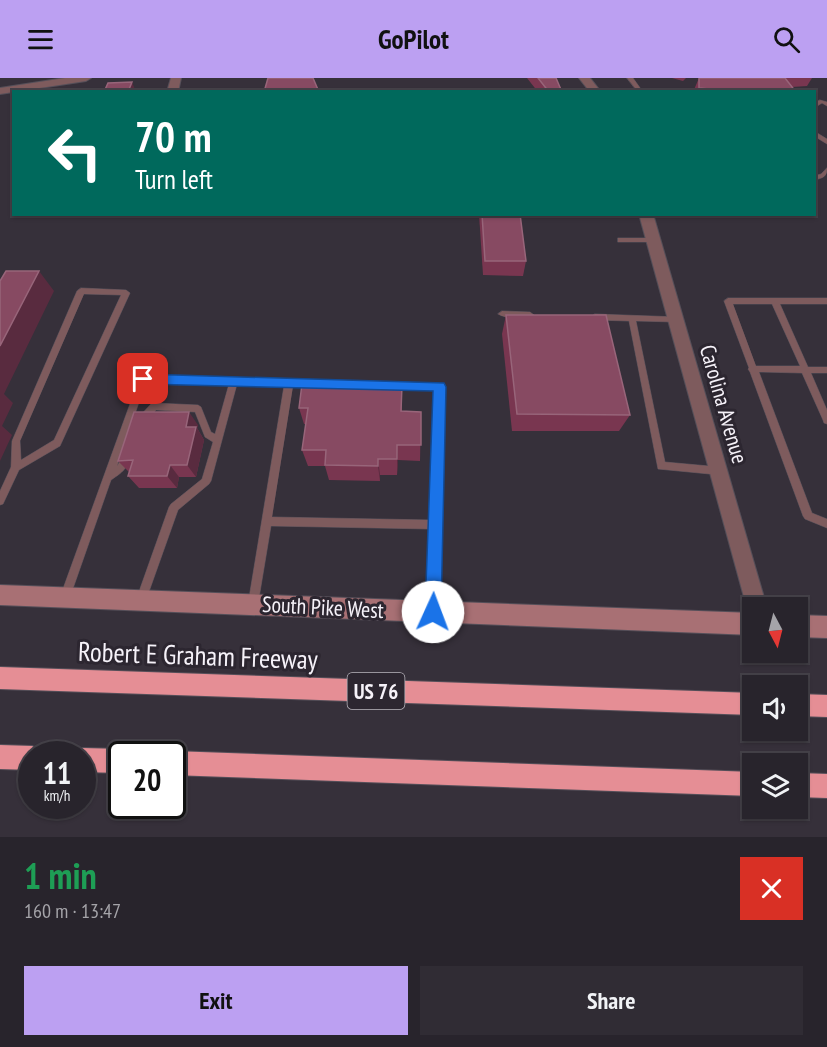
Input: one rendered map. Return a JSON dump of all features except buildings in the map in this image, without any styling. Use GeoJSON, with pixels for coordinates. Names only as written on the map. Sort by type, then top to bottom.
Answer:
{"type":"FeatureCollection","features":[{"type":"Feature","properties":{"kind":"highway","name":"Robert E Graham Freeway"},"geometry":{"type":"LineString","coordinates":[[0,678],[742,704]]}},
{"type":"Feature","properties":{"kind":"highway"},"geometry":{"type":"LineString","coordinates":[[808,705],[827,706]]}},
{"type":"Feature","properties":{"kind":"highway"},"geometry":{"type":"LineString","coordinates":[[0,757],[18,758]]}},
{"type":"Feature","properties":{"kind":"highway"},"geometry":{"type":"LineString","coordinates":[[186,764],[742,784]]}},
{"type":"Feature","properties":{"kind":"highway"},"geometry":{"type":"LineString","coordinates":[[808,785],[827,786]]}},
{"type":"Feature","properties":{"kind":"main road","name":"South Pike West"},"geometry":{"type":"LineString","coordinates":[[0,596],[253,603],[742,624]]}},
{"type":"Feature","properties":{"kind":"main road"},"geometry":{"type":"LineString","coordinates":[[808,626],[827,627]]}},
{"type":"Feature","properties":{"kind":"street"},"geometry":{"type":"LineString","coordinates":[[0,91],[86,78]]}},
{"type":"Feature","properties":{"kind":"street"},"geometry":{"type":"LineString","coordinates":[[584,78],[594,90]]}},
{"type":"Feature","properties":{"kind":"street","name":"Carolina Avenue"},"geometry":{"type":"LineString","coordinates":[[647,216],[754,597]]}},
{"type":"Feature","properties":{"kind":"lane"},"geometry":{"type":"LineString","coordinates":[[630,78],[639,90]]}},
{"type":"Feature","properties":{"kind":"lane"},"geometry":{"type":"LineString","coordinates":[[620,240],[654,240]]}},
{"type":"Feature","properties":{"kind":"lane"},"geometry":{"type":"LineString","coordinates":[[0,501],[16,467],[16,441],[81,291],[126,293],[57,443],[16,467]]}},
{"type":"Feature","properties":{"kind":"lane"},"geometry":{"type":"LineString","coordinates":[[827,301],[728,301],[808,516],[827,524]]}},
{"type":"Feature","properties":{"kind":"lane"},"geometry":{"type":"LineString","coordinates":[[776,301],[827,420]]}},
{"type":"Feature","properties":{"kind":"lane"},"geometry":{"type":"LineString","coordinates":[[502,314],[537,315]]}},
{"type":"Feature","properties":{"kind":"lane"},"geometry":{"type":"LineString","coordinates":[[584,317],[676,319]]}},
{"type":"Feature","properties":{"kind":"lane"},"geometry":{"type":"LineString","coordinates":[[632,318],[661,466],[720,471]]}},
{"type":"Feature","properties":{"kind":"lane"},"geometry":{"type":"LineString","coordinates":[[752,369],[827,370]]}},
{"type":"Feature","properties":{"kind":"lane"},"geometry":{"type":"LineString","coordinates":[[64,598],[143,379],[439,387],[433,612]]}},
{"type":"Feature","properties":{"kind":"lane"},"geometry":{"type":"LineString","coordinates":[[141,600],[174,507],[206,481],[234,381]]}},
{"type":"Feature","properties":{"kind":"lane"},"geometry":{"type":"LineString","coordinates":[[253,603],[289,382]]}},
{"type":"Feature","properties":{"kind":"lane"},"geometry":{"type":"LineString","coordinates":[[136,428],[140,418],[154,406],[198,409],[208,434],[217,440]]}},
{"type":"Feature","properties":{"kind":"lane"},"geometry":{"type":"LineString","coordinates":[[107,478],[123,466],[130,447]]}},
{"type":"Feature","properties":{"kind":"lane"},"geometry":{"type":"LineString","coordinates":[[267,521],[435,525]]}},
{"type":"Feature","properties":{"kind":"route"},"geometry":{"type":"LineString","coordinates":[[143,379],[439,387],[433,612]]}}]}
